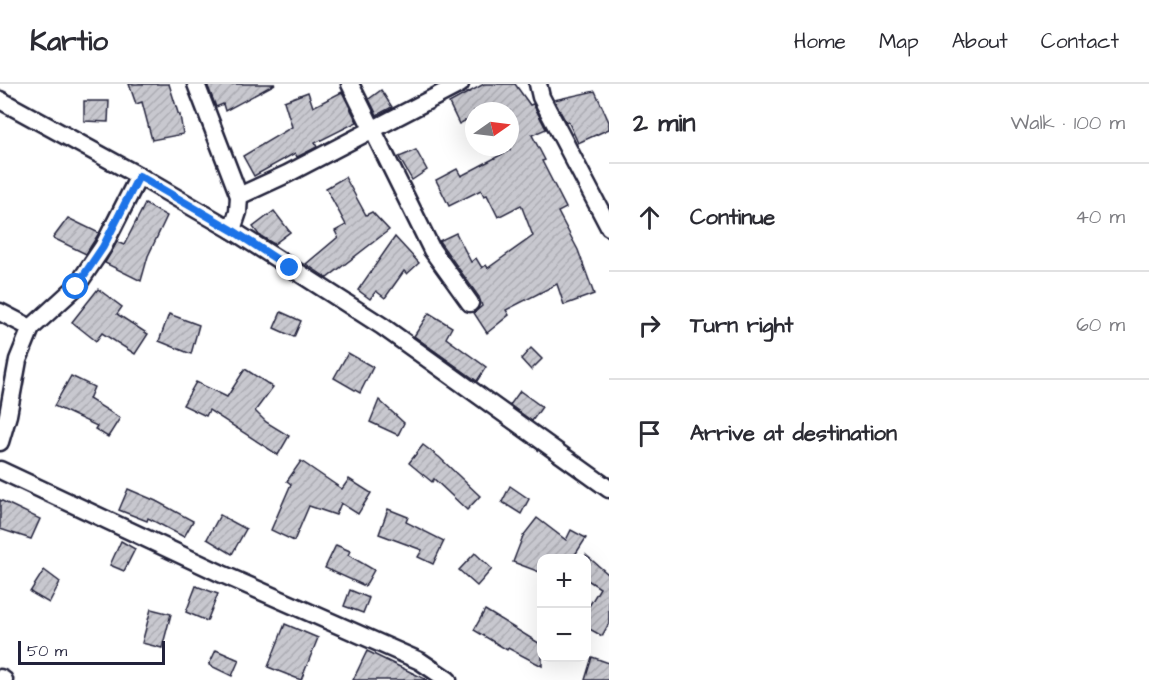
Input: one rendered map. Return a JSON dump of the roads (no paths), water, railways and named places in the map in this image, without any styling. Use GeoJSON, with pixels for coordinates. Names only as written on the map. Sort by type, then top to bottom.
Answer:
{"type":"FeatureCollection","features":[{"type":"Feature","properties":{"kind":"street"},"geometry":{"type":"LineString","coordinates":[[196,84],[239,196],[238,212],[232,230]]}},
{"type":"Feature","properties":{"kind":"street"},"geometry":{"type":"LineString","coordinates":[[350,84],[432,250],[470,303]]}},
{"type":"Feature","properties":{"kind":"street"},"geometry":{"type":"LineString","coordinates":[[239,196],[287,174],[460,84]]}},
{"type":"Feature","properties":{"kind":"street"},"geometry":{"type":"LineString","coordinates":[[538,84],[541,97],[609,227]]}},
{"type":"Feature","properties":{"kind":"street"},"geometry":{"type":"LineString","coordinates":[[0,100],[232,230],[382,326],[609,489]]}},
{"type":"Feature","properties":{"kind":"street"},"geometry":{"type":"LineString","coordinates":[[0,442],[8,415],[18,360],[31,328],[76,287],[103,247],[139,176]]}},
{"type":"Feature","properties":{"kind":"street"},"geometry":{"type":"LineString","coordinates":[[0,312],[31,328]]}},
{"type":"Feature","properties":{"kind":"street"},"geometry":{"type":"LineString","coordinates":[[0,470],[222,574],[420,661],[448,680]]}}]}
